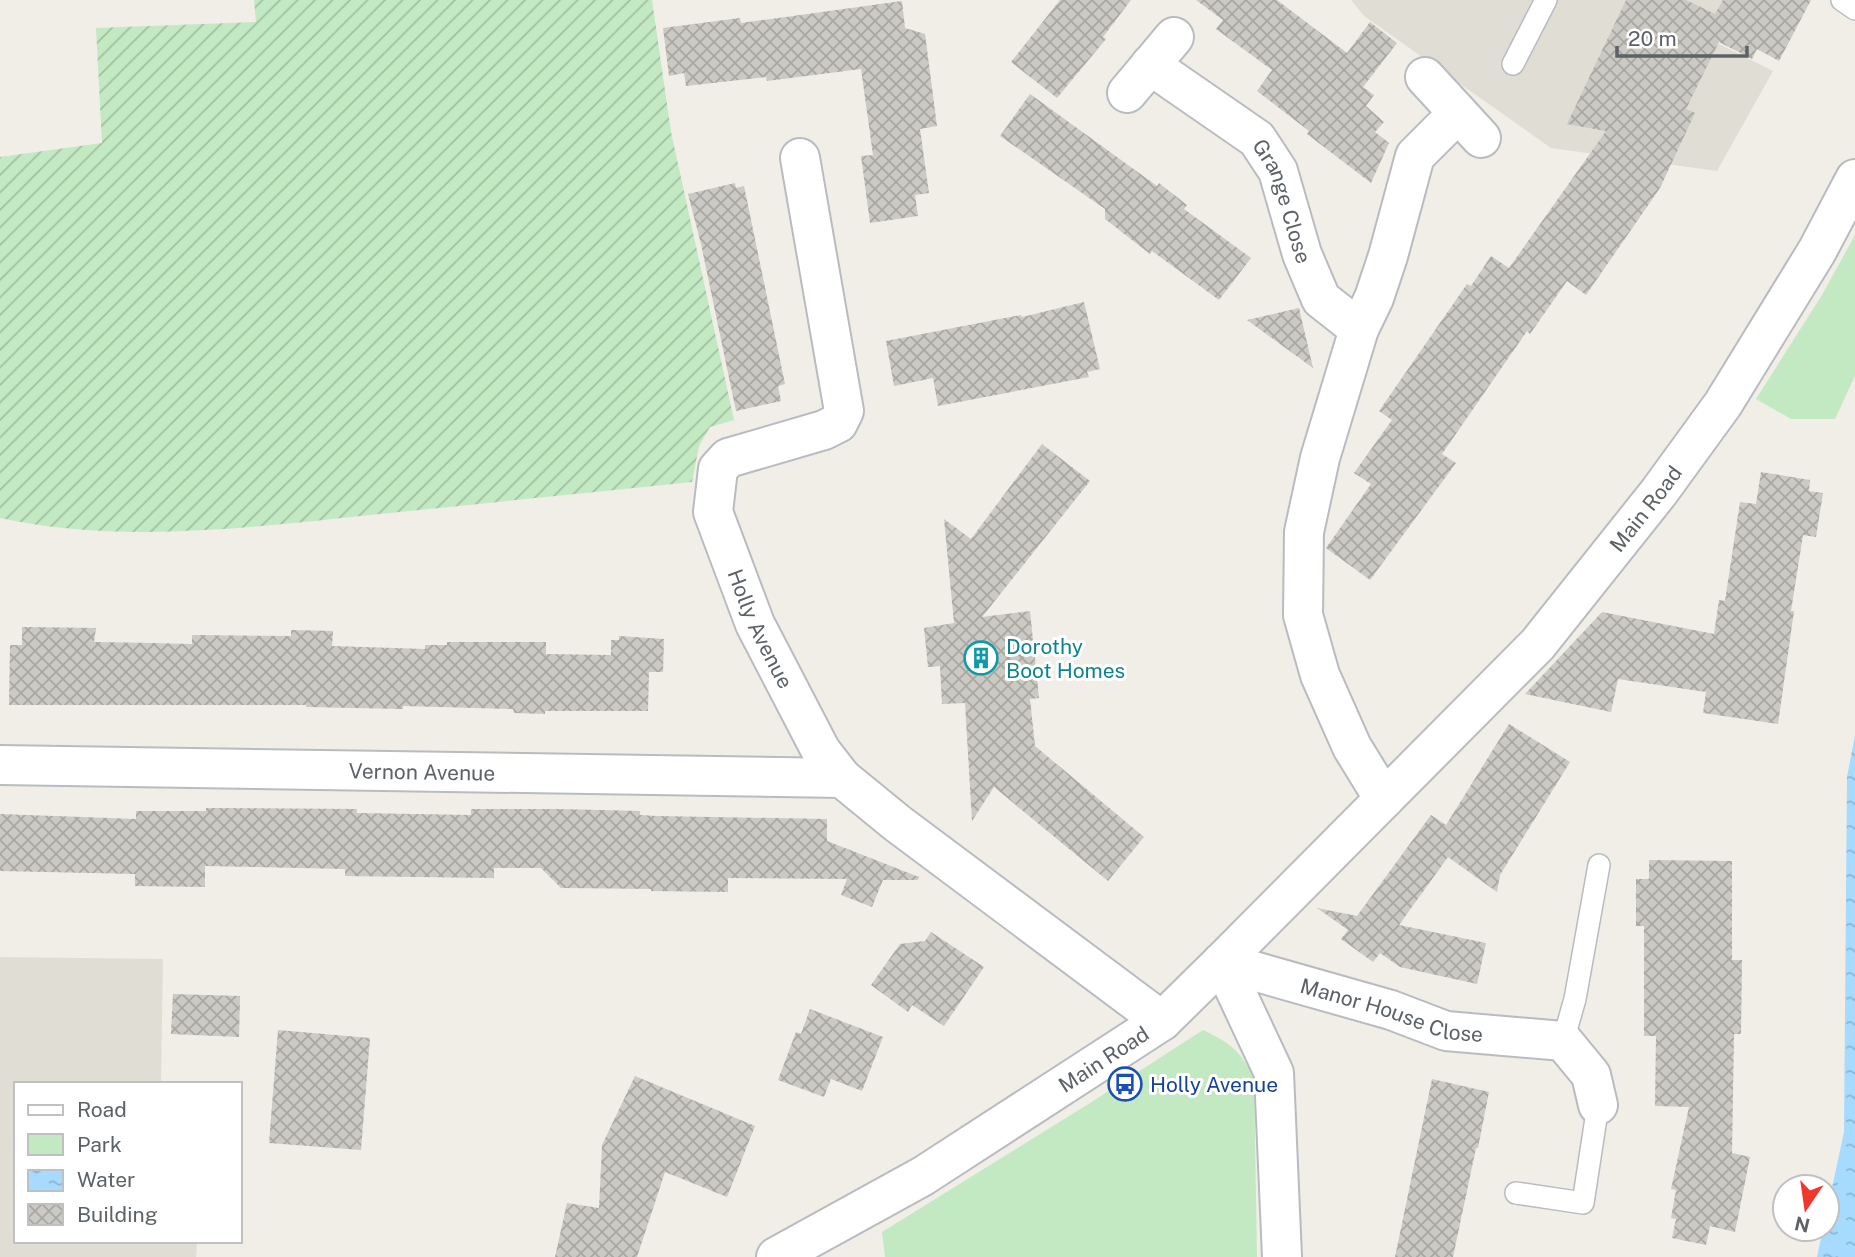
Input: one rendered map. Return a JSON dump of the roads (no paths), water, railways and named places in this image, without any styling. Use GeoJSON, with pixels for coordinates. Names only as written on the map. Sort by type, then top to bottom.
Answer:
{"type":"FeatureCollection","features":[{"type":"Feature","properties":{"kind":"street","name":"Grange Close"},"geometry":{"type":"LineString","coordinates":[[1150,65],[1247,131],[1266,150],[1278,171],[1302,254],[1321,299],[1359,329]]}},
{"type":"Feature","properties":{"kind":"street"},"geometry":{"type":"LineString","coordinates":[[1384,799],[1352,747],[1320,675],[1303,615],[1304,532],[1320,458],[1359,329],[1381,277],[1415,156],[1469,126],[1425,77]]}},
{"type":"Feature","properties":{"kind":"street","name":"Holly Avenue"},"geometry":{"type":"LineString","coordinates":[[800,158],[844,411],[838,423],[824,430],[728,458],[718,469],[713,512],[755,624],[821,751],[842,778],[897,823],[1162,1021]]}},
{"type":"Feature","properties":{"kind":"street","name":"Main Road"},"geometry":{"type":"LineString","coordinates":[[776,1257],[923,1176],[1162,1021],[1222,962],[1538,644],[1659,492],[1723,404],[1755,355],[1855,179]]}},
{"type":"Feature","properties":{"kind":"street","name":"Vernon Avenue"},"geometry":{"type":"LineString","coordinates":[[0,765],[842,778]]}},
{"type":"Feature","properties":{"kind":"street"},"geometry":{"type":"LineString","coordinates":[[1222,962],[1274,1073],[1282,1257]]}},
{"type":"Feature","properties":{"kind":"street","name":"Manor House Close"},"geometry":{"type":"LineString","coordinates":[[1222,962],[1380,1006],[1446,1031],[1563,1041]]}},
{"type":"Feature","properties":{"kind":"street"},"geometry":{"type":"LineString","coordinates":[[1563,1041],[1591,1075],[1598,1105]]}},
{"type":"Feature","properties":{"kind":"lane"},"geometry":{"type":"LineString","coordinates":[[1513,64],[1546,0]]}},
{"type":"Feature","properties":{"kind":"lane"},"geometry":{"type":"LineString","coordinates":[[1842,0],[1855,9]]}},
{"type":"Feature","properties":{"kind":"lane"},"geometry":{"type":"LineString","coordinates":[[1563,1041],[1574,999],[1599,865]]}},
{"type":"Feature","properties":{"kind":"lane"},"geometry":{"type":"LineString","coordinates":[[1516,1193],[1583,1203],[1598,1105]]}},
{"type":"Feature","properties":{"kind":"water"},"geometry":{"type":"Polygon","coordinates":[[[1855,735],[1855,1257],[1817,1257],[1820,1243],[1841,1243],[1841,1173],[1835,1173],[1844,1132],[1847,777],[1855,735]]]}},
{"type":"Feature","properties":{"kind":"place","name":"Dorothy Boot Homes"},"geometry":{"type":"Point","coordinates":[981,658]}},
{"type":"Feature","properties":{"kind":"place","name":"Holly Avenue"},"geometry":{"type":"Point","coordinates":[1125,1084]}}]}
